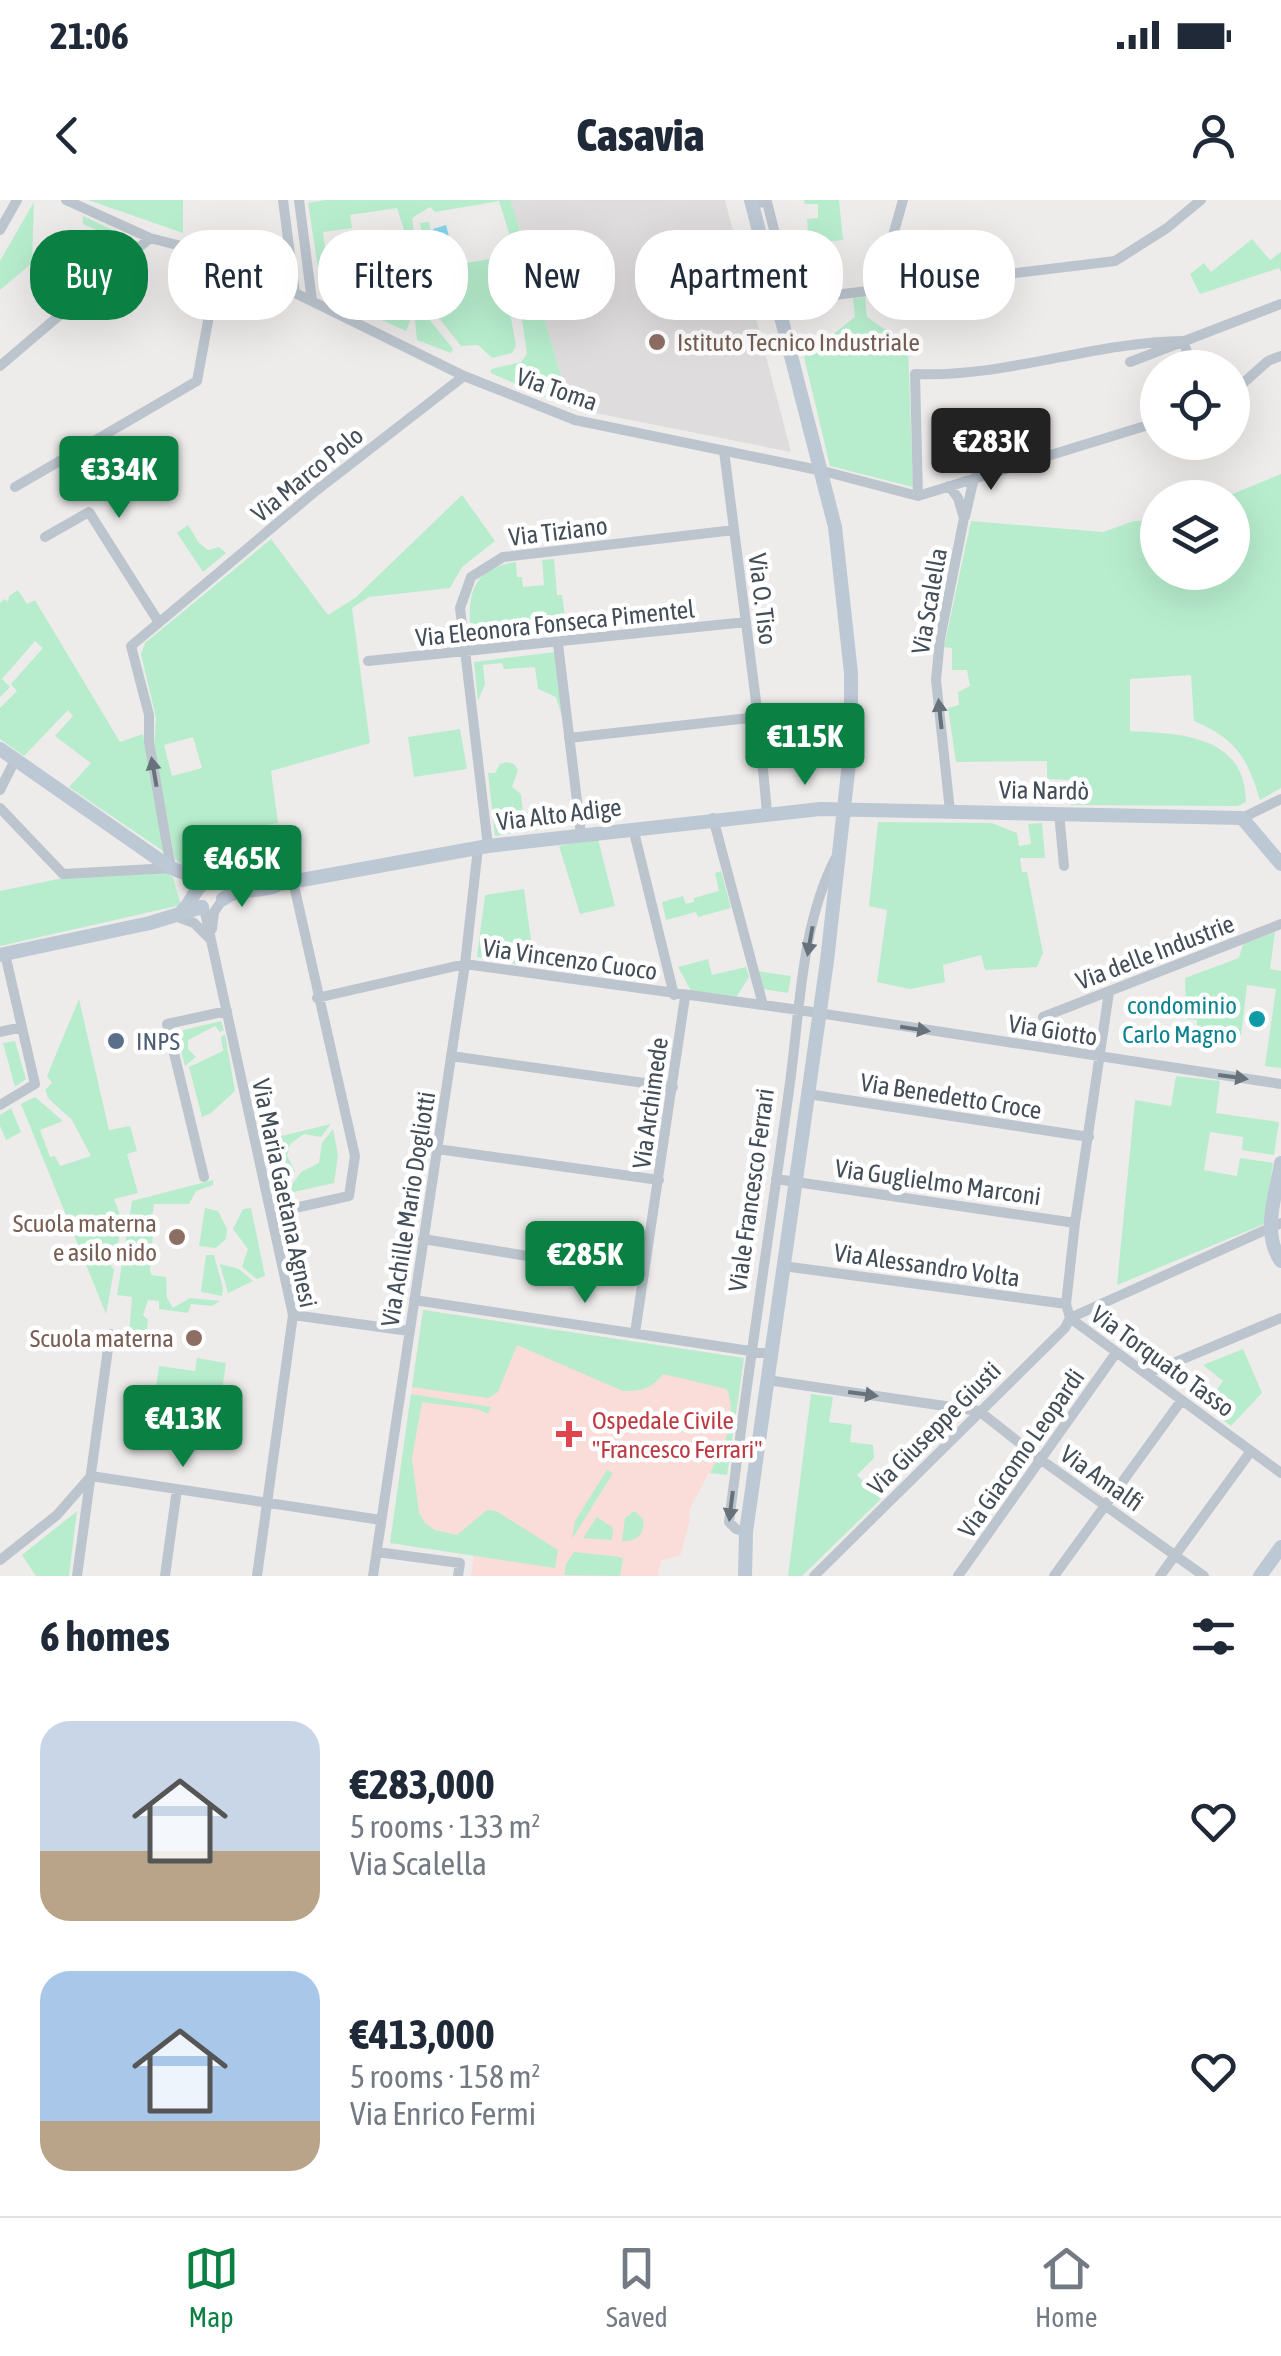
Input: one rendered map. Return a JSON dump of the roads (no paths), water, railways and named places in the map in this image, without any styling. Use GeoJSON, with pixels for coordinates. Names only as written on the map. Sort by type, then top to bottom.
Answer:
{"type":"FeatureCollection","features":[{"type":"Feature","properties":{"kind":"street"},"geometry":{"type":"LineString","coordinates":[[0,230],[17,200]]}},
{"type":"Feature","properties":{"kind":"street","name":"Via Toma"},"geometry":{"type":"LineString","coordinates":[[66,200],[168,243]]}},
{"type":"Feature","properties":{"kind":"street"},"geometry":{"type":"LineString","coordinates":[[283,200],[287,230]]}},
{"type":"Feature","properties":{"kind":"street"},"geometry":{"type":"LineString","coordinates":[[298,200],[312,301]]}},
{"type":"Feature","properties":{"kind":"street"},"geometry":{"type":"LineString","coordinates":[[894,230],[902,200]]}},
{"type":"Feature","properties":{"kind":"street"},"geometry":{"type":"LineString","coordinates":[[1015,273],[1115,261],[1201,200]]}},
{"type":"Feature","properties":{"kind":"street","name":"Viale Francesco Ferrari"},"geometry":{"type":"LineString","coordinates":[[751,201],[759,230]]}},
{"type":"Feature","properties":{"kind":"street"},"geometry":{"type":"LineString","coordinates":[[0,366],[150,238]]}},
{"type":"Feature","properties":{"kind":"street","name":"Via Toma"},"geometry":{"type":"LineString","coordinates":[[298,294],[464,376],[575,420],[823,471],[918,496]]}},
{"type":"Feature","properties":{"kind":"street"},"geometry":{"type":"LineString","coordinates":[[1130,362],[1281,304]]}},
{"type":"Feature","properties":{"kind":"street"},"geometry":{"type":"LineString","coordinates":[[15,487],[197,381],[208,320]]}},
{"type":"Feature","properties":{"kind":"street","name":"Viale Francesco Ferrari"},"geometry":{"type":"LineString","coordinates":[[745,1576],[746,1532],[819,1014],[851,745],[851,673],[835,526],[782,320]]}},
{"type":"Feature","properties":{"kind":"street"},"geometry":{"type":"LineString","coordinates":[[1140,427],[918,496],[915,374],[937,375],[1156,341],[1183,341]]}},
{"type":"Feature","properties":{"kind":"street"},"geometry":{"type":"LineString","coordinates":[[1183,341],[1186,350]]}},
{"type":"Feature","properties":{"kind":"street"},"geometry":{"type":"LineString","coordinates":[[1250,377],[1268,361],[1281,356]]}},
{"type":"Feature","properties":{"kind":"street","name":"Via Marco Polo"},"geometry":{"type":"LineString","coordinates":[[174,870],[149,742],[149,715],[131,646],[317,490],[464,376]]}},
{"type":"Feature","properties":{"kind":"street","name":"Via O. Tiso"},"geometry":{"type":"LineString","coordinates":[[724,451],[767,812]]}},
{"type":"Feature","properties":{"kind":"street","name":"Via Scalella"},"geometry":{"type":"LineString","coordinates":[[950,811],[936,680],[940,639],[974,478]]}},
{"type":"Feature","properties":{"kind":"street","name":"Via Scalella"},"geometry":{"type":"LineString","coordinates":[[949,486],[958,498],[964,518]]}},
{"type":"Feature","properties":{"kind":"street"},"geometry":{"type":"LineString","coordinates":[[45,537],[89,512],[158,621]]}},
{"type":"Feature","properties":{"kind":"street","name":"Via Tiziano"},"geometry":{"type":"LineString","coordinates":[[483,847],[460,608],[470,577],[503,557],[734,530]]}},
{"type":"Feature","properties":{"kind":"street","name":"Via Eleonora Fonseca Pimentel"},"geometry":{"type":"LineString","coordinates":[[368,662],[746,622]]}},
{"type":"Feature","properties":{"kind":"street"},"geometry":{"type":"LineString","coordinates":[[558,644],[581,834]]}},
{"type":"Feature","properties":{"kind":"street"},"geometry":{"type":"LineString","coordinates":[[570,738],[758,716]]}},
{"type":"Feature","properties":{"kind":"street"},"geometry":{"type":"LineString","coordinates":[[0,749],[203,894]]}},
{"type":"Feature","properties":{"kind":"street"},"geometry":{"type":"LineString","coordinates":[[0,790],[14,760]]}},
{"type":"Feature","properties":{"kind":"street"},"geometry":{"type":"LineString","coordinates":[[1281,799],[1242,818],[1281,864]]}},
{"type":"Feature","properties":{"kind":"street"},"geometry":{"type":"LineString","coordinates":[[0,808],[62,874],[174,870]]}},
{"type":"Feature","properties":{"kind":"street","name":"Via Nardò"},"geometry":{"type":"LineString","coordinates":[[845,809],[1242,818]]}},
{"type":"Feature","properties":{"kind":"street","name":"Via Alto Adige"},"geometry":{"type":"LineString","coordinates":[[2,955],[175,916],[203,894],[581,834],[767,812],[845,809]]}},
{"type":"Feature","properties":{"kind":"street"},"geometry":{"type":"LineString","coordinates":[[1058,813],[1064,866]]}},
{"type":"Feature","properties":{"kind":"street"},"geometry":{"type":"LineString","coordinates":[[713,818],[763,1006]]}},
{"type":"Feature","properties":{"kind":"street"},"geometry":{"type":"LineString","coordinates":[[0,830],[10,820]]}},
{"type":"Feature","properties":{"kind":"street"},"geometry":{"type":"LineString","coordinates":[[632,828],[679,996]]}},
{"type":"Feature","properties":{"kind":"street","name":"Via Achille Mario Dogliotti"},"geometry":{"type":"LineString","coordinates":[[374,1576],[483,847]]}},
{"type":"Feature","properties":{"kind":"street","name":"Viale Francesco Ferrari"},"geometry":{"type":"LineString","coordinates":[[746,1532],[729,1522],[751,1352],[820,889],[840,850]]}},
{"type":"Feature","properties":{"kind":"street"},"geometry":{"type":"LineString","coordinates":[[272,1214],[350,1196],[355,1156],[286,882]]}},
{"type":"Feature","properties":{"kind":"street","name":"Via Alto Adige"},"geometry":{"type":"LineString","coordinates":[[203,894],[214,908],[231,892],[268,890],[286,882]]}},
{"type":"Feature","properties":{"kind":"street","name":"Via Maria Gaetana Agnesi"},"geometry":{"type":"LineString","coordinates":[[203,894],[293,1316],[257,1576]]}},
{"type":"Feature","properties":{"kind":"street","name":"Via Maria Gaetana Agnesi"},"geometry":{"type":"LineString","coordinates":[[211,940],[214,912],[222,901]]}},
{"type":"Feature","properties":{"kind":"street"},"geometry":{"type":"LineString","coordinates":[[175,916],[194,923],[211,940]]}},
{"type":"Feature","properties":{"kind":"street","name":"Via delle Industrie"},"geometry":{"type":"LineString","coordinates":[[1043,1016],[1281,924]]}},
{"type":"Feature","properties":{"kind":"street"},"geometry":{"type":"LineString","coordinates":[[0,1105],[35,1084],[2,955]]}},
{"type":"Feature","properties":{"kind":"street","name":"Via Vincenzo Cuoco"},"geometry":{"type":"LineString","coordinates":[[317,998],[465,964],[819,1014]]}},
{"type":"Feature","properties":{"kind":"street"},"geometry":{"type":"LineString","coordinates":[[1110,992],[1066,1304],[1070,1318],[1275,1226]]}},
{"type":"Feature","properties":{"kind":"street","name":"Via Archimede"},"geometry":{"type":"LineString","coordinates":[[635,1333],[674,1087],[679,996]]}},
{"type":"Feature","properties":{"kind":"street"},"geometry":{"type":"LineString","coordinates":[[204,1177],[168,1024],[228,1011]]}},
{"type":"Feature","properties":{"kind":"street","name":"Via Giotto"},"geometry":{"type":"LineString","coordinates":[[819,1014],[1281,1084]]}},
{"type":"Feature","properties":{"kind":"street"},"geometry":{"type":"LineString","coordinates":[[0,1032],[22,1027]]}},
{"type":"Feature","properties":{"kind":"street"},"geometry":{"type":"LineString","coordinates":[[451,1056],[674,1087]]}},
{"type":"Feature","properties":{"kind":"street","name":"Via Benedetto Croce"},"geometry":{"type":"LineString","coordinates":[[808,1094],[1089,1137]]}},
{"type":"Feature","properties":{"kind":"street"},"geometry":{"type":"LineString","coordinates":[[437,1150],[659,1180]]}},
{"type":"Feature","properties":{"kind":"street"},"geometry":{"type":"LineString","coordinates":[[1281,1163],[1274,1252],[1281,1261]]}},
{"type":"Feature","properties":{"kind":"street","name":"Via Guglielmo Marconi"},"geometry":{"type":"LineString","coordinates":[[776,1178],[1076,1223]]}},
{"type":"Feature","properties":{"kind":"street"},"geometry":{"type":"LineString","coordinates":[[423,1240],[644,1275]]}},
{"type":"Feature","properties":{"kind":"street","name":"Via Alessandro Volta"},"geometry":{"type":"LineString","coordinates":[[783,1266],[1066,1304]]}},
{"type":"Feature","properties":{"kind":"street"},"geometry":{"type":"LineString","coordinates":[[414,1300],[770,1354]]}},
{"type":"Feature","properties":{"kind":"street"},"geometry":{"type":"LineString","coordinates":[[293,1316],[409,1331]]}},
{"type":"Feature","properties":{"kind":"street","name":"Via Torquato Tasso"},"geometry":{"type":"LineString","coordinates":[[1070,1318],[1281,1473]]}},
{"type":"Feature","properties":{"kind":"street","name":"Via Giuseppe Giusti"},"geometry":{"type":"LineString","coordinates":[[814,1576],[1065,1328],[1070,1318]]}},
{"type":"Feature","properties":{"kind":"street"},"geometry":{"type":"LineString","coordinates":[[1147,1374],[1281,1318]]}},
{"type":"Feature","properties":{"kind":"street"},"geometry":{"type":"LineString","coordinates":[[77,1576],[110,1334]]}},
{"type":"Feature","properties":{"kind":"street","name":"Via Giacomo Leopardi"},"geometry":{"type":"LineString","coordinates":[[958,1576],[1116,1352]]}},
{"type":"Feature","properties":{"kind":"street"},"geometry":{"type":"LineString","coordinates":[[767,1380],[979,1411]]}},
{"type":"Feature","properties":{"kind":"street"},"geometry":{"type":"LineString","coordinates":[[1054,1576],[1181,1401]]}},
{"type":"Feature","properties":{"kind":"street","name":"Via Amalfi"},"geometry":{"type":"LineString","coordinates":[[979,1411],[1204,1576]]}},
{"type":"Feature","properties":{"kind":"street"},"geometry":{"type":"LineString","coordinates":[[1160,1576],[1251,1450]]}},
{"type":"Feature","properties":{"kind":"street"},"geometry":{"type":"LineString","coordinates":[[91,1476],[382,1520]]}},
{"type":"Feature","properties":{"kind":"street"},"geometry":{"type":"LineString","coordinates":[[0,1560],[57,1515],[91,1476]]}},
{"type":"Feature","properties":{"kind":"street"},"geometry":{"type":"LineString","coordinates":[[165,1576],[177,1490]]}},
{"type":"Feature","properties":{"kind":"street"},"geometry":{"type":"LineString","coordinates":[[1260,1576],[1281,1547]]}},
{"type":"Feature","properties":{"kind":"street"},"geometry":{"type":"LineString","coordinates":[[377,1552],[460,1563],[458,1576]]}},
{"type":"Feature","properties":{"kind":"place","name":"Istituto Tecnico Industriale"},"geometry":{"type":"Point","coordinates":[657,342]}},
{"type":"Feature","properties":{"kind":"place","name":"condominio Carlo Magno"},"geometry":{"type":"Point","coordinates":[1257,1019]}},
{"type":"Feature","properties":{"kind":"place","name":"INPS"},"geometry":{"type":"Point","coordinates":[116,1041]}},
{"type":"Feature","properties":{"kind":"place","name":"Scuola materna e asilo nido"},"geometry":{"type":"Point","coordinates":[177,1237]}},
{"type":"Feature","properties":{"kind":"place","name":"Scuola materna"},"geometry":{"type":"Point","coordinates":[194,1338]}},
{"type":"Feature","properties":{"kind":"place","name":"Ospedale Civile \"Francesco Ferrari\""},"geometry":{"type":"Point","coordinates":[569,1434]}}]}
